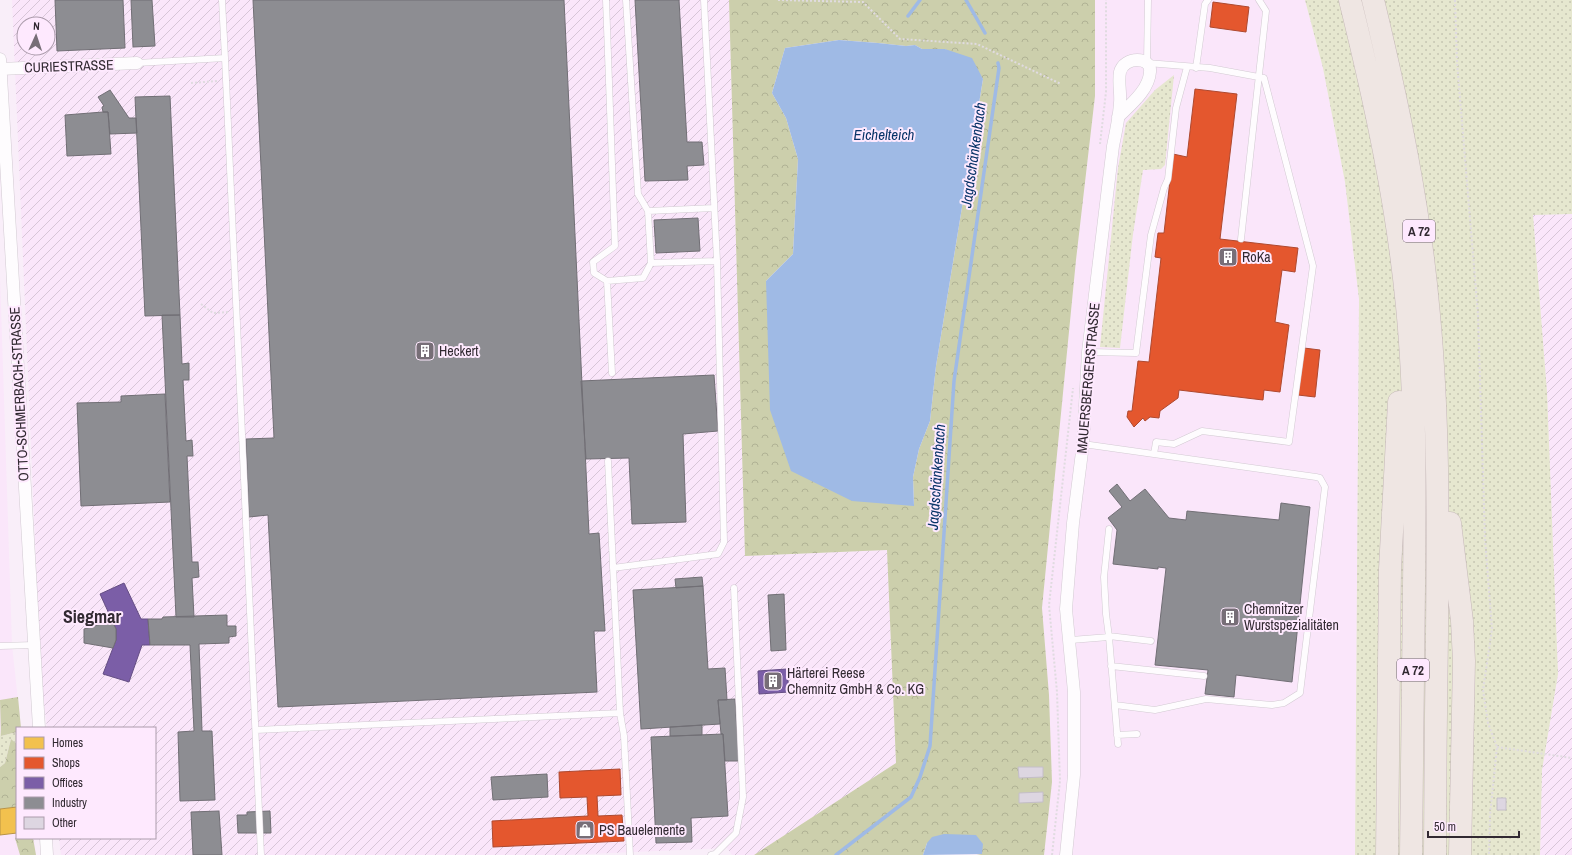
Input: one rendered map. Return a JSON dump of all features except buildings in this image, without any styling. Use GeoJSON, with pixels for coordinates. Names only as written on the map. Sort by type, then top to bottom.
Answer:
{"type":"FeatureCollection","features":[{"type":"Feature","properties":{"kind":"highway","name":"A 72"},"geometry":{"type":"LineString","coordinates":[[1350,0],[1365,57],[1387,166],[1397,223],[1407,308],[1413,397],[1415,485],[1412,855]]}},
{"type":"Feature","properties":{"kind":"highway","name":"A 72"},"geometry":{"type":"LineString","coordinates":[[1373,0],[1402,130],[1420,237],[1429,314],[1434,386],[1438,550],[1435,855]]}},
{"type":"Feature","properties":{"kind":"highway"},"geometry":{"type":"LineString","coordinates":[[1387,855],[1390,569],[1399,411],[1399,340],[1407,308]]}},
{"type":"Feature","properties":{"kind":"highway"},"geometry":{"type":"LineString","coordinates":[[1437,466],[1450,526],[1462,621],[1464,661],[1460,855]]}},
{"type":"Feature","properties":{"kind":"street","name":"OTTO-SCHMERBACH-STRASSE"},"geometry":{"type":"LineString","coordinates":[[0,59],[39,727]]}},
{"type":"Feature","properties":{"kind":"street","name":"MAUERSBERGERSTRASSE"},"geometry":{"type":"LineString","coordinates":[[1066,855],[1074,775],[1074,692],[1066,609],[1073,523],[1083,444],[1088,352],[1113,146],[1118,117],[1120,72],[1126,62],[1133,60],[1147,63]]}},
{"type":"Feature","properties":{"kind":"street","name":"CURIESTRASSE"},"geometry":{"type":"LineString","coordinates":[[0,69],[137,63]]}},
{"type":"Feature","properties":{"kind":"street"},"geometry":{"type":"LineString","coordinates":[[1118,117],[1143,90],[1150,72],[1150,67],[1147,63]]}},
{"type":"Feature","properties":{"kind":"street"},"geometry":{"type":"LineString","coordinates":[[46,839],[47,855]]}},
{"type":"Feature","properties":{"kind":"lane"},"geometry":{"type":"LineString","coordinates":[[222,0],[261,855]]}},
{"type":"Feature","properties":{"kind":"lane"},"geometry":{"type":"LineString","coordinates":[[606,0],[616,246],[593,262],[594,273],[608,281],[643,278],[651,263],[648,211],[638,194],[626,0]]}},
{"type":"Feature","properties":{"kind":"lane"},"geometry":{"type":"LineString","coordinates":[[613,568],[718,554],[724,542],[717,262],[704,0]]}},
{"type":"Feature","properties":{"kind":"lane"},"geometry":{"type":"LineString","coordinates":[[1148,0],[1147,63],[1210,68],[1264,78],[1313,266],[1289,442],[1202,431],[1174,444],[1156,442],[1154,454]]}},
{"type":"Feature","properties":{"kind":"lane"},"geometry":{"type":"LineString","coordinates":[[1196,68],[1205,4],[1208,0]]}},
{"type":"Feature","properties":{"kind":"lane"},"geometry":{"type":"LineString","coordinates":[[1241,239],[1266,11],[1259,0]]}},
{"type":"Feature","properties":{"kind":"lane"},"geometry":{"type":"LineString","coordinates":[[137,63],[225,58]]}},
{"type":"Feature","properties":{"kind":"lane"},"geometry":{"type":"LineString","coordinates":[[1088,352],[1136,353],[1151,235],[1164,188],[1168,179],[1176,108],[1187,67]]}},
{"type":"Feature","properties":{"kind":"lane"},"geometry":{"type":"LineString","coordinates":[[648,211],[714,208]]}},
{"type":"Feature","properties":{"kind":"lane"},"geometry":{"type":"LineString","coordinates":[[651,263],[717,262]]}},
{"type":"Feature","properties":{"kind":"lane"},"geometry":{"type":"LineString","coordinates":[[608,281],[612,373]]}},
{"type":"Feature","properties":{"kind":"lane"},"geometry":{"type":"LineString","coordinates":[[1083,444],[1316,476],[1323,482],[1325,491],[1300,693],[1284,703],[1272,704],[1206,699],[1155,710],[1115,705]]}},
{"type":"Feature","properties":{"kind":"lane"},"geometry":{"type":"LineString","coordinates":[[608,461],[620,713],[624,736],[630,855]]}},
{"type":"Feature","properties":{"kind":"lane"},"geometry":{"type":"LineString","coordinates":[[1109,529],[1104,577],[1118,744]]}},
{"type":"Feature","properties":{"kind":"lane"},"geometry":{"type":"LineString","coordinates":[[711,855],[714,854],[736,833],[742,797],[734,588]]}},
{"type":"Feature","properties":{"kind":"lane"},"geometry":{"type":"LineString","coordinates":[[1070,640],[1109,636],[1151,641]]}},
{"type":"Feature","properties":{"kind":"lane"},"geometry":{"type":"LineString","coordinates":[[0,646],[34,644]]}},
{"type":"Feature","properties":{"kind":"lane"},"geometry":{"type":"LineString","coordinates":[[1111,666],[1204,676]]}},
{"type":"Feature","properties":{"kind":"lane"},"geometry":{"type":"LineString","coordinates":[[256,730],[620,713]]}},
{"type":"Feature","properties":{"kind":"lane"},"geometry":{"type":"LineString","coordinates":[[1117,735],[1137,734]]}},
{"type":"Feature","properties":{"kind":"path"},"geometry":{"type":"LineString","coordinates":[[778,0],[863,2],[900,39],[977,44],[1061,84]]}},
{"type":"Feature","properties":{"kind":"path"},"geometry":{"type":"LineString","coordinates":[[1104,105],[1106,92],[1106,0]]}},
{"type":"Feature","properties":{"kind":"path"},"geometry":{"type":"LineString","coordinates":[[1455,0],[1457,62],[1478,315],[1485,539],[1492,629],[1483,690],[1488,722],[1498,747],[1490,815],[1489,855]]}},
{"type":"Feature","properties":{"kind":"path"},"geometry":{"type":"LineString","coordinates":[[191,83],[226,80]]}},
{"type":"Feature","properties":{"kind":"path"},"geometry":{"type":"LineString","coordinates":[[201,304],[213,313],[236,312]]}},
{"type":"Feature","properties":{"kind":"path"},"geometry":{"type":"LineString","coordinates":[[1498,747],[1572,758]]}},
{"type":"Feature","properties":{"kind":"shaded area"},"geometry":{"type":"Polygon","coordinates":[[[12,0],[729,0],[745,556],[887,550],[896,763],[754,855],[732,855],[727,848],[565,855],[61,855],[59,839],[156,839],[156,727],[47,727],[41,679],[12,0]]]}},
{"type":"Feature","properties":{"kind":"shaded area"},"geometry":{"type":"Polygon","coordinates":[[[1095,0],[1305,0],[1323,68],[1345,182],[1359,299],[1355,855],[1044,855],[1052,782],[1049,695],[1042,608],[1076,260],[1095,96],[1095,0]]]}},
{"type":"Feature","properties":{"kind":"shaded area"},"geometry":{"type":"Polygon","coordinates":[[[1572,214],[1572,855],[1540,855],[1542,770],[1558,674],[1547,392],[1533,215],[1572,214]]]}},
{"type":"Feature","properties":{"kind":"shaded area"},"geometry":{"type":"Polygon","coordinates":[[[0,276],[12,645],[21,727],[16,727],[16,839],[34,839],[36,855],[0,855],[0,276]]]}},
{"type":"Feature","properties":{"kind":"green space"},"geometry":{"type":"Polygon","coordinates":[[[729,0],[1095,0],[1095,96],[1076,260],[1042,608],[1049,695],[1052,782],[1044,855],[981,855],[927,843],[923,855],[754,855],[896,763],[887,550],[745,556],[729,0]],[[839,40],[785,48],[772,93],[786,118],[798,159],[793,254],[766,281],[914,505],[913,477],[919,449],[930,421],[936,366],[983,79],[945,49],[922,49],[915,45],[906,46],[839,40]]]}},
{"type":"Feature","properties":{"kind":"green space"},"geometry":{"type":"Polygon","coordinates":[[[1305,0],[1572,0],[1572,214],[1533,215],[1547,392],[1558,674],[1542,770],[1540,855],[1355,855],[1359,299],[1345,182],[1323,68],[1305,0]]]}},
{"type":"Feature","properties":{"kind":"green space"},"geometry":{"type":"Polygon","coordinates":[[[1174,75],[1165,165],[1161,169],[1143,170],[1133,234],[1120,348],[1100,347],[1118,168],[1126,123],[1155,90],[1174,75]]]}},
{"type":"Feature","properties":{"kind":"green space"},"geometry":{"type":"Polygon","coordinates":[[[18,697],[21,727],[16,727],[16,732],[1,736],[0,700],[18,697]]]}},
{"type":"Feature","properties":{"kind":"green space"},"geometry":{"type":"Polygon","coordinates":[[[0,728],[1,736],[16,732],[16,743],[11,739],[5,763],[0,767],[0,728]]]}},
{"type":"Feature","properties":{"kind":"green space"},"geometry":{"type":"Polygon","coordinates":[[[11,739],[16,743],[16,807],[0,809],[0,767],[5,763],[11,739]]]}},
{"type":"Feature","properties":{"kind":"green space"},"geometry":{"type":"Polygon","coordinates":[[[15,838],[33,839],[36,855],[20,855],[15,838]]]}},
{"type":"Feature","properties":{"kind":"water","name":"Eichelteich"},"geometry":{"type":"Polygon","coordinates":[[[839,40],[906,46],[915,45],[922,49],[945,49],[972,58],[983,79],[936,366],[930,421],[919,449],[913,477],[914,506],[852,501],[791,471],[770,410],[766,281],[793,254],[798,159],[786,118],[772,93],[785,48],[839,40]]]}},
{"type":"Feature","properties":{"kind":"water"},"geometry":{"type":"Polygon","coordinates":[[[944,834],[976,835],[983,844],[982,854],[923,855],[927,843],[932,837],[944,834]]]}},
{"type":"Feature","properties":{"kind":"waterway"},"geometry":{"type":"LineString","coordinates":[[908,16],[920,0]]}},
{"type":"Feature","properties":{"kind":"waterway","name":"Jagdschänkenbach"},"geometry":{"type":"LineString","coordinates":[[966,0],[985,33]]}},
{"type":"Feature","properties":{"kind":"waterway","name":"Jagdschänkenbach"},"geometry":{"type":"LineString","coordinates":[[836,855],[911,797],[920,777],[930,746],[954,381],[999,68],[998,63]]}},
{"type":"Feature","properties":{"kind":"place","name":"RoKa"},"geometry":{"type":"Point","coordinates":[1228,257]}},
{"type":"Feature","properties":{"kind":"place","name":"Heckert"},"geometry":{"type":"Point","coordinates":[425,351]}},
{"type":"Feature","properties":{"kind":"place","name":"Chemnitzer Wurstspezialitäten"},"geometry":{"type":"Point","coordinates":[1230,617]}},
{"type":"Feature","properties":{"kind":"place","name":"Härterei Reese Chemnitz GmbH & Co. KG"},"geometry":{"type":"Point","coordinates":[773,681]}},
{"type":"Feature","properties":{"kind":"place","name":"PS Bauelemente"},"geometry":{"type":"Point","coordinates":[585,830]}},
{"type":"Feature","properties":{"kind":"district","name":"Siegmar"},"geometry":{"type":"Point","coordinates":[92,616]}}]}
